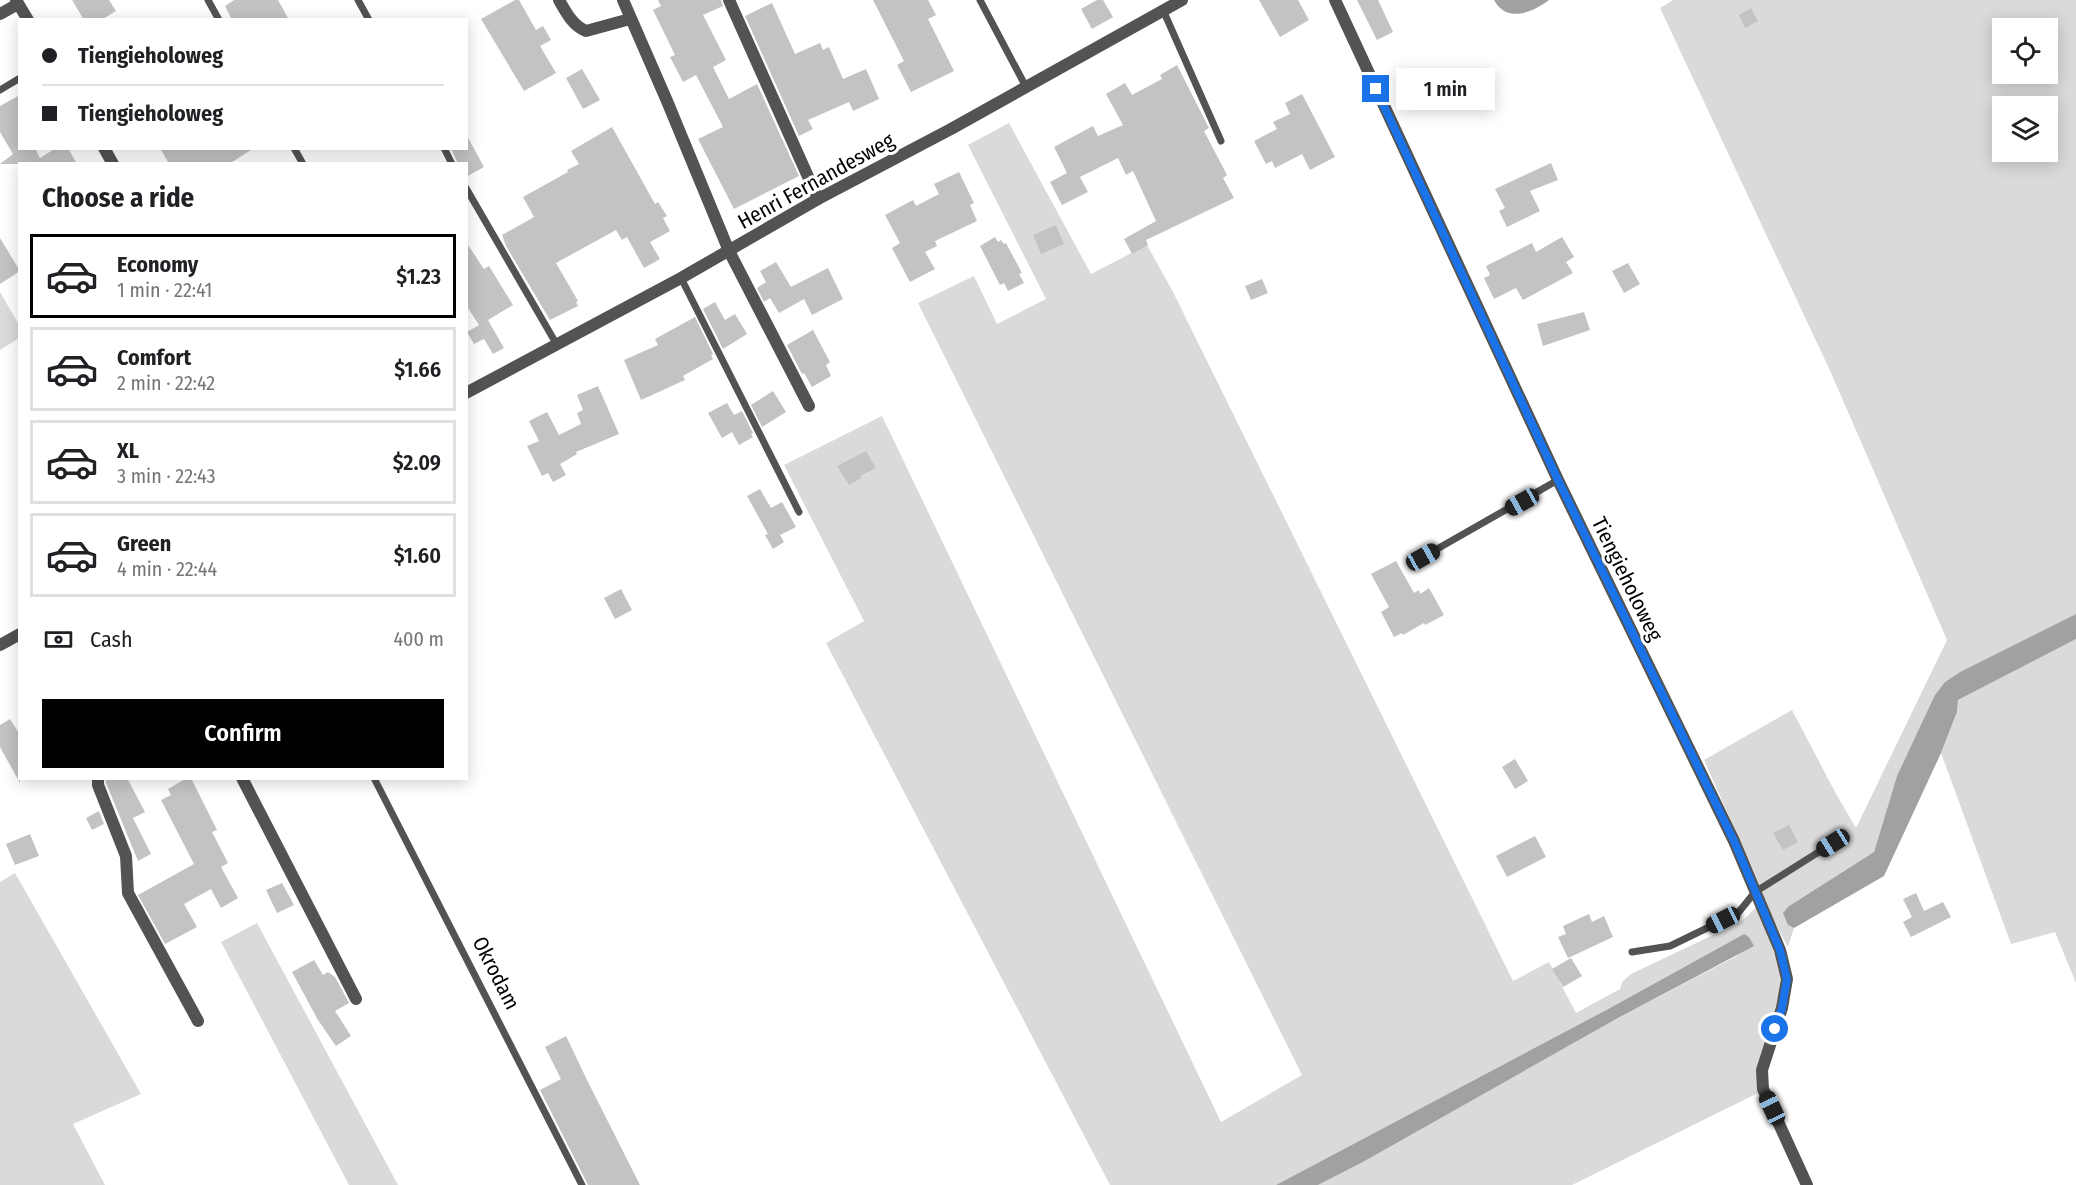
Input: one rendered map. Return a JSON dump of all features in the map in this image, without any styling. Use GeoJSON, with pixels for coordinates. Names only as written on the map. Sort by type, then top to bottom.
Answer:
{"type":"FeatureCollection","features":[{"type":"Feature","properties":{"kind":"street"},"geometry":{"type":"LineString","coordinates":[[559,0],[569,18],[585,31],[630,19]]}},
{"type":"Feature","properties":{"kind":"street"},"geometry":{"type":"LineString","coordinates":[[623,0],[729,251],[809,406]]}},
{"type":"Feature","properties":{"kind":"street"},"geometry":{"type":"LineString","coordinates":[[729,0],[818,199]]}},
{"type":"Feature","properties":{"kind":"street","name":"Henri Fernandesweg"},"geometry":{"type":"LineString","coordinates":[[468,392],[681,278],[818,199],[1182,0]]}},
{"type":"Feature","properties":{"kind":"street","name":"Tiengieholoweg"},"geometry":{"type":"LineString","coordinates":[[1335,0],[1558,480],[1734,841],[1780,950],[1787,979],[1782,1008],[1762,1070],[1763,1089],[1807,1185]]}},
{"type":"Feature","properties":{"kind":"street"},"geometry":{"type":"LineString","coordinates":[[0,14],[17,2],[27,18]]}},
{"type":"Feature","properties":{"kind":"street"},"geometry":{"type":"LineString","coordinates":[[0,645],[18,635]]}},
{"type":"Feature","properties":{"kind":"street"},"geometry":{"type":"LineString","coordinates":[[98,780],[126,856],[128,893],[198,1021]]}},
{"type":"Feature","properties":{"kind":"street"},"geometry":{"type":"LineString","coordinates":[[243,780],[356,999]]}},
{"type":"Feature","properties":{"kind":"lane"},"geometry":{"type":"LineString","coordinates":[[208,0],[218,18]]}},
{"type":"Feature","properties":{"kind":"lane"},"geometry":{"type":"LineString","coordinates":[[357,0],[368,18]]}},
{"type":"Feature","properties":{"kind":"lane"},"geometry":{"type":"LineString","coordinates":[[980,0],[1026,87]]}},
{"type":"Feature","properties":{"kind":"lane"},"geometry":{"type":"LineString","coordinates":[[1162,10],[1221,141]]}},
{"type":"Feature","properties":{"kind":"lane"},"geometry":{"type":"LineString","coordinates":[[0,90],[18,79]]}},
{"type":"Feature","properties":{"kind":"lane"},"geometry":{"type":"LineString","coordinates":[[468,191],[557,345]]}},
{"type":"Feature","properties":{"kind":"lane"},"geometry":{"type":"LineString","coordinates":[[681,278],[799,512]]}},
{"type":"Feature","properties":{"kind":"lane"},"geometry":{"type":"LineString","coordinates":[[1423,557],[1558,480]]}},
{"type":"Feature","properties":{"kind":"lane","name":"Okrodam"},"geometry":{"type":"LineString","coordinates":[[375,780],[582,1185]]}},
{"type":"Feature","properties":{"kind":"lane"},"geometry":{"type":"LineString","coordinates":[[1632,952],[1663,949],[1738,913],[1755,892],[1833,843]]}},
{"type":"Feature","properties":{"kind":"shaded area"},"geometry":{"type":"Polygon","coordinates":[[[1494,0],[1549,0],[1528,12],[1513,14],[1499,7],[1494,0]]]}},
{"type":"Feature","properties":{"kind":"shaded area"},"geometry":{"type":"Polygon","coordinates":[[[1673,0],[2076,0],[2076,614],[1960,672],[1945,682],[1897,776],[1874,852],[1789,906],[1788,925],[1794,928],[1788,947],[1770,914],[1761,888],[1704,760],[1792,710],[1856,828],[1947,640],[1832,375],[1660,8],[1673,0]]]}},
{"type":"Feature","properties":{"kind":"shaded area"},"geometry":{"type":"Polygon","coordinates":[[[1009,123],[1091,274],[1147,245],[1172,290],[1513,981],[1549,962],[1576,1013],[1620,989],[1622,982],[1631,974],[1732,926],[1757,907],[1781,971],[1779,996],[1760,1092],[1572,1185],[1318,1185],[1618,1018],[1737,956],[1744,934],[1610,1008],[1276,1185],[1110,1185],[826,643],[864,621],[784,465],[882,416],[1221,1122],[1302,1075],[918,303],[974,276],[997,324],[1046,299],[968,145],[1009,123]]]}},
{"type":"Feature","properties":{"kind":"shaded area"},"geometry":{"type":"Polygon","coordinates":[[[0,292],[18,323],[18,339],[0,350],[0,292]]]}},
{"type":"Feature","properties":{"kind":"shaded area"},"geometry":{"type":"Polygon","coordinates":[[[2076,614],[2076,639],[1958,700],[1957,712],[1941,753],[1884,876],[1794,928],[1788,925],[1783,913],[1789,906],[1874,852],[1897,776],[1935,695],[1945,682],[1960,672],[2076,614]]]}},
{"type":"Feature","properties":{"kind":"shaded area"},"geometry":{"type":"Polygon","coordinates":[[[2076,639],[2076,983],[2055,932],[2011,944],[1941,753],[1957,712],[1958,700],[2076,639]]]}},
{"type":"Feature","properties":{"kind":"shaded area"},"geometry":{"type":"Polygon","coordinates":[[[15,873],[141,1094],[73,1124],[105,1185],[0,1185],[0,882],[15,873]]]}},
{"type":"Feature","properties":{"kind":"shaded area"},"geometry":{"type":"Polygon","coordinates":[[[257,923],[398,1185],[349,1185],[221,942],[257,923]]]}},
{"type":"Feature","properties":{"kind":"shaded area"},"geometry":{"type":"Polygon","coordinates":[[[1744,934],[1749,937],[1754,946],[1618,1018],[1363,1162],[1318,1185],[1276,1185],[1610,1008],[1744,934]]]}},
{"type":"Feature","properties":{"kind":"building"},"geometry":{"type":"Polygon","coordinates":[[[72,0],[109,0],[116,11],[104,18],[83,18],[72,0]]]}},
{"type":"Feature","properties":{"kind":"building"},"geometry":{"type":"Polygon","coordinates":[[[234,0],[278,0],[288,18],[231,18],[225,6],[234,0]]]}},
{"type":"Feature","properties":{"kind":"building"},"geometry":{"type":"Polygon","coordinates":[[[519,0],[536,30],[543,26],[551,40],[540,46],[556,73],[524,91],[481,19],[519,0]]]}},
{"type":"Feature","properties":{"kind":"building"},"geometry":{"type":"Polygon","coordinates":[[[658,0],[721,0],[723,6],[703,15],[726,60],[713,67],[729,99],[757,84],[799,176],[734,209],[698,139],[723,127],[696,75],[683,82],[670,57],[675,55],[653,10],[661,6],[658,0]]]}},
{"type":"Feature","properties":{"kind":"building"},"geometry":{"type":"Polygon","coordinates":[[[873,0],[928,0],[936,15],[928,19],[954,71],[911,92],[897,65],[904,61],[873,0]]]}},
{"type":"Feature","properties":{"kind":"building"},"geometry":{"type":"Polygon","coordinates":[[[1097,0],[1103,0],[1113,17],[1092,29],[1081,9],[1097,0]]]}},
{"type":"Feature","properties":{"kind":"building"},"geometry":{"type":"Polygon","coordinates":[[[1259,0],[1298,0],[1309,20],[1280,37],[1259,0]]]}},
{"type":"Feature","properties":{"kind":"building"},"geometry":{"type":"Polygon","coordinates":[[[1357,0],[1378,0],[1393,32],[1377,40],[1357,0]]]}},
{"type":"Feature","properties":{"kind":"building"},"geometry":{"type":"Polygon","coordinates":[[[772,3],[795,54],[820,43],[823,50],[829,47],[843,79],[866,69],[879,99],[853,111],[849,102],[808,120],[813,129],[799,136],[745,16],[772,3]]]}},
{"type":"Feature","properties":{"kind":"building"},"geometry":{"type":"Polygon","coordinates":[[[1751,8],[1758,21],[1745,28],[1739,15],[1751,8]]]}},
{"type":"Feature","properties":{"kind":"building"},"geometry":{"type":"Polygon","coordinates":[[[1177,65],[1209,128],[1204,131],[1227,175],[1223,178],[1234,198],[1146,240],[1148,245],[1132,254],[1124,239],[1156,221],[1133,171],[1126,175],[1118,158],[1080,177],[1088,192],[1062,205],[1050,182],[1067,173],[1054,147],[1093,126],[1098,136],[1123,125],[1106,94],[1125,83],[1132,95],[1162,79],[1160,75],[1177,65]]]}},
{"type":"Feature","properties":{"kind":"building"},"geometry":{"type":"Polygon","coordinates":[[[582,69],[600,100],[583,109],[566,78],[582,69]]]}},
{"type":"Feature","properties":{"kind":"building"},"geometry":{"type":"Polygon","coordinates":[[[1302,94],[1335,157],[1310,170],[1302,154],[1275,168],[1272,161],[1266,164],[1254,141],[1277,129],[1273,122],[1290,114],[1285,103],[1302,94]]]}},
{"type":"Feature","properties":{"kind":"building"},"geometry":{"type":"Polygon","coordinates":[[[18,96],[18,150],[36,150],[40,158],[53,150],[69,150],[76,162],[0,164],[13,154],[0,132],[0,106],[18,96]]]}},
{"type":"Feature","properties":{"kind":"building"},"geometry":{"type":"Polygon","coordinates":[[[612,127],[655,204],[658,202],[667,216],[663,218],[670,231],[650,242],[660,259],[644,268],[627,237],[622,240],[616,230],[556,263],[578,301],[576,302],[578,306],[550,320],[506,246],[502,235],[534,217],[523,197],[579,164],[571,151],[612,127]]]}},
{"type":"Feature","properties":{"kind":"building"},"geometry":{"type":"Polygon","coordinates":[[[468,138],[484,167],[468,176],[468,162],[457,162],[452,150],[468,150],[468,138]]]}},
{"type":"Feature","properties":{"kind":"building"},"geometry":{"type":"Polygon","coordinates":[[[161,150],[251,150],[232,162],[168,162],[161,150]]]}},
{"type":"Feature","properties":{"kind":"building"},"geometry":{"type":"Polygon","coordinates":[[[1551,163],[1558,180],[1530,191],[1540,211],[1507,227],[1499,211],[1505,208],[1495,189],[1551,163]]]}},
{"type":"Feature","properties":{"kind":"building"},"geometry":{"type":"Polygon","coordinates":[[[959,172],[974,203],[970,205],[977,221],[935,241],[937,246],[925,252],[935,269],[910,282],[892,248],[900,243],[885,215],[913,200],[916,206],[939,194],[934,184],[959,172]]]}},
{"type":"Feature","properties":{"kind":"building"},"geometry":{"type":"Polygon","coordinates":[[[1056,225],[1064,244],[1041,254],[1033,235],[1056,225]]]}},
{"type":"Feature","properties":{"kind":"building"},"geometry":{"type":"Polygon","coordinates":[[[995,237],[998,242],[1001,240],[1004,244],[1006,243],[1022,273],[1019,274],[1024,283],[1008,291],[1004,283],[1000,285],[980,246],[995,237]]]}},
{"type":"Feature","properties":{"kind":"building"},"geometry":{"type":"Polygon","coordinates":[[[1562,237],[1574,257],[1566,262],[1573,273],[1523,300],[1516,288],[1494,299],[1484,278],[1490,275],[1486,266],[1532,243],[1536,252],[1562,237]]]}},
{"type":"Feature","properties":{"kind":"building"},"geometry":{"type":"Polygon","coordinates":[[[0,238],[18,268],[18,272],[0,284],[0,238]]]}},
{"type":"Feature","properties":{"kind":"building"},"geometry":{"type":"Polygon","coordinates":[[[468,245],[484,269],[489,266],[513,305],[488,320],[504,348],[493,354],[484,339],[474,344],[468,331],[479,325],[468,308],[468,245]]]}},
{"type":"Feature","properties":{"kind":"building"},"geometry":{"type":"Polygon","coordinates":[[[776,262],[791,287],[828,268],[843,299],[812,315],[804,299],[779,313],[770,298],[764,302],[757,288],[766,282],[760,271],[776,262]]]}},
{"type":"Feature","properties":{"kind":"building"},"geometry":{"type":"Polygon","coordinates":[[[1628,263],[1640,284],[1624,293],[1612,271],[1628,263]]]}},
{"type":"Feature","properties":{"kind":"building"},"geometry":{"type":"Polygon","coordinates":[[[1262,279],[1268,293],[1251,300],[1245,286],[1262,279]]]}},
{"type":"Feature","properties":{"kind":"building"},"geometry":{"type":"Polygon","coordinates":[[[715,302],[725,320],[735,314],[747,334],[723,349],[703,309],[715,302]]]}},
{"type":"Feature","properties":{"kind":"building"},"geometry":{"type":"Polygon","coordinates":[[[1584,312],[1590,330],[1543,346],[1537,324],[1584,312]]]}},
{"type":"Feature","properties":{"kind":"building"},"geometry":{"type":"Polygon","coordinates":[[[695,317],[713,354],[711,355],[713,359],[683,376],[685,380],[641,400],[624,360],[658,345],[655,339],[695,317]]]}},
{"type":"Feature","properties":{"kind":"building"},"geometry":{"type":"Polygon","coordinates":[[[813,330],[830,362],[826,365],[831,376],[812,387],[804,373],[802,374],[787,345],[813,330]]]}},
{"type":"Feature","properties":{"kind":"building"},"geometry":{"type":"Polygon","coordinates":[[[598,386],[619,434],[576,452],[577,454],[560,464],[566,475],[553,482],[548,473],[542,476],[527,446],[539,441],[529,421],[547,412],[559,435],[581,424],[577,413],[583,410],[577,395],[598,386]]]}},
{"type":"Feature","properties":{"kind":"building"},"geometry":{"type":"Polygon","coordinates":[[[773,391],[786,412],[762,427],[751,405],[773,391]]]}},
{"type":"Feature","properties":{"kind":"building"},"geometry":{"type":"Polygon","coordinates":[[[727,403],[734,415],[742,411],[753,433],[751,434],[753,437],[739,445],[732,432],[722,438],[708,413],[727,403]]]}},
{"type":"Feature","properties":{"kind":"building"},"geometry":{"type":"Polygon","coordinates":[[[866,451],[876,468],[849,485],[837,466],[866,451]]]}},
{"type":"Feature","properties":{"kind":"building"},"geometry":{"type":"Polygon","coordinates":[[[760,489],[771,508],[782,502],[796,527],[780,535],[784,542],[773,549],[765,535],[768,534],[747,496],[760,489]]]}},
{"type":"Feature","properties":{"kind":"building"},"geometry":{"type":"Polygon","coordinates":[[[1396,561],[1414,593],[1419,590],[1420,594],[1429,588],[1444,615],[1394,637],[1381,612],[1389,607],[1371,574],[1396,561]]]}},
{"type":"Feature","properties":{"kind":"building"},"geometry":{"type":"Polygon","coordinates":[[[621,589],[632,610],[615,619],[604,598],[621,589]]]}},
{"type":"Feature","properties":{"kind":"building"},"geometry":{"type":"Polygon","coordinates":[[[10,719],[18,732],[18,779],[0,747],[0,725],[10,719]]]}},
{"type":"Feature","properties":{"kind":"building"},"geometry":{"type":"Polygon","coordinates":[[[1515,759],[1528,781],[1515,789],[1502,767],[1515,759]]]}},
{"type":"Feature","properties":{"kind":"building"},"geometry":{"type":"Polygon","coordinates":[[[106,780],[128,780],[145,812],[133,818],[151,854],[138,861],[106,780]]]}},
{"type":"Feature","properties":{"kind":"building"},"geometry":{"type":"Polygon","coordinates":[[[184,780],[192,780],[217,830],[212,832],[228,863],[221,867],[238,898],[221,908],[211,889],[184,904],[197,927],[165,944],[138,895],[194,864],[161,800],[171,795],[168,789],[184,780]]]}},
{"type":"Feature","properties":{"kind":"building"},"geometry":{"type":"Polygon","coordinates":[[[99,811],[104,824],[92,830],[86,818],[99,811]]]}},
{"type":"Feature","properties":{"kind":"building"},"geometry":{"type":"Polygon","coordinates":[[[1789,825],[1798,842],[1783,850],[1773,833],[1789,825]]]}},
{"type":"Feature","properties":{"kind":"building"},"geometry":{"type":"Polygon","coordinates":[[[30,834],[39,856],[15,865],[6,844],[30,834]]]}},
{"type":"Feature","properties":{"kind":"building"},"geometry":{"type":"Polygon","coordinates":[[[1535,836],[1546,857],[1507,877],[1496,856],[1535,836]]]}},
{"type":"Feature","properties":{"kind":"building"},"geometry":{"type":"Polygon","coordinates":[[[282,883],[294,905],[277,913],[266,890],[282,883]]]}},
{"type":"Feature","properties":{"kind":"building"},"geometry":{"type":"Polygon","coordinates":[[[1916,893],[1924,911],[1943,902],[1951,917],[1911,937],[1903,922],[1912,917],[1903,899],[1916,893]]]}},
{"type":"Feature","properties":{"kind":"building"},"geometry":{"type":"Polygon","coordinates":[[[1589,914],[1592,922],[1604,916],[1613,937],[1568,958],[1558,937],[1566,934],[1563,926],[1589,914]]]}},
{"type":"Feature","properties":{"kind":"building"},"geometry":{"type":"Polygon","coordinates":[[[1571,958],[1582,976],[1563,987],[1552,969],[1571,958]]]}},
{"type":"Feature","properties":{"kind":"building"},"geometry":{"type":"Polygon","coordinates":[[[314,960],[323,975],[328,972],[335,977],[349,1003],[335,1011],[351,1036],[336,1046],[318,1020],[292,972],[314,960]]]}},
{"type":"Feature","properties":{"kind":"building"},"geometry":{"type":"Polygon","coordinates":[[[566,1036],[640,1185],[588,1185],[540,1090],[561,1079],[545,1047],[566,1036]]]}},
{"type":"Feature","properties":{"kind":"route"},"geometry":{"type":"LineString","coordinates":[[1376,89],[1598,565],[1734,841],[1780,950],[1787,979],[1782,1008],[1775,1029]]}}]}
